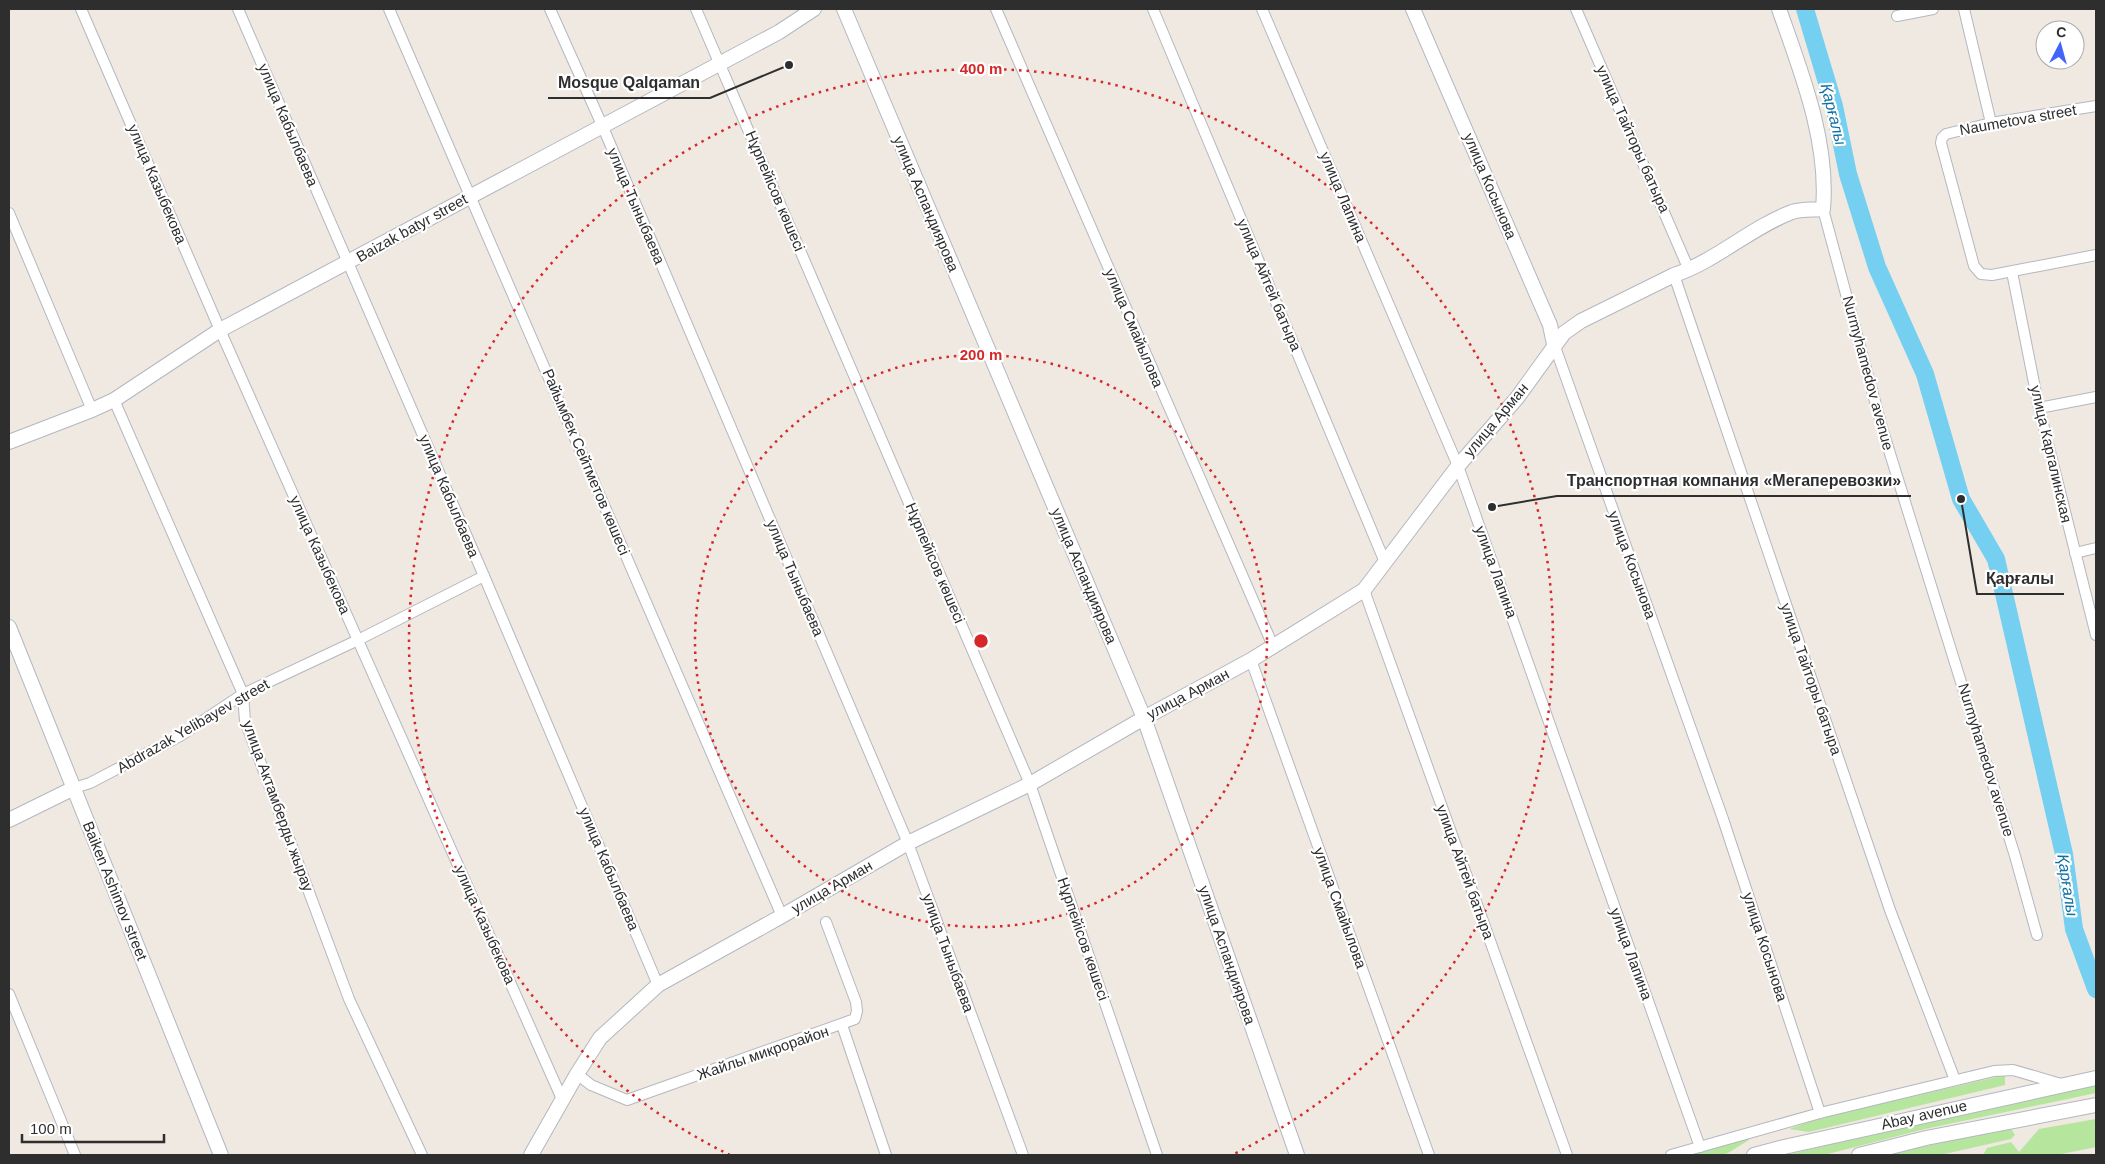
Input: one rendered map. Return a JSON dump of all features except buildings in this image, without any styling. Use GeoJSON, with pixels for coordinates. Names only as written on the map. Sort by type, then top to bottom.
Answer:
{"type":"FeatureCollection","features":[{"type":"Feature","properties":{"kind":"street","name":"улица Казыбекова"},"geometry":{"type":"LineString","coordinates":[[81,9],[220,330],[562,1099]]}},
{"type":"Feature","properties":{"kind":"street","name":"улица Кабылбаева"},"geometry":{"type":"LineString","coordinates":[[238,9],[484,576],[658,985]]}},
{"type":"Feature","properties":{"kind":"street","name":"Райымбек Сейтметов көшесі"},"geometry":{"type":"LineString","coordinates":[[389,9],[782,916]]}},
{"type":"Feature","properties":{"kind":"street","name":"улица Тыныбаева"},"geometry":{"type":"LineString","coordinates":[[550,9],[602,126],[908,843],[1023,1155]]}},
{"type":"Feature","properties":{"kind":"street","name":"Нұрпейісов көшесі"},"geometry":{"type":"LineString","coordinates":[[696,9],[1030,784],[1157,1155]]}},
{"type":"Feature","properties":{"kind":"street","name":"Baizak batyr street"},"geometry":{"type":"LineString","coordinates":[[9,442],[114,400],[220,330],[348,263],[470,195],[779,32],[814,9]]}},
{"type":"Feature","properties":{"kind":"street","name":"улица Аспандиярова"},"geometry":{"type":"LineString","coordinates":[[844,9],[1144,718],[1297,1155]]}},
{"type":"Feature","properties":{"kind":"street","name":"улица Смайылова"},"geometry":{"type":"LineString","coordinates":[[996,9],[1273,646]]}},
{"type":"Feature","properties":{"kind":"street","name":"улица Айтей батыра"},"geometry":{"type":"LineString","coordinates":[[1153,9],[1384,560]]}},
{"type":"Feature","properties":{"kind":"street","name":"улица Лапина"},"geometry":{"type":"LineString","coordinates":[[1262,9],[1458,466],[1700,1147]]}},
{"type":"Feature","properties":{"kind":"street","name":"улица Косынова"},"geometry":{"type":"LineString","coordinates":[[1413,9],[1550,325],[1554,344],[1723,819],[1820,1113]]}},
{"type":"Feature","properties":{"kind":"street","name":"улица Тайторы батыра"},"geometry":{"type":"LineString","coordinates":[[1576,9],[1689,270]]}},
{"type":"Feature","properties":{"kind":"street","name":"Nurmyhamedov avenue"},"geometry":{"type":"LineString","coordinates":[[1779,9],[1817,129],[1825,184],[1823,209],[1883,431],[2000,806],[2037,935]]}},
{"type":"Feature","properties":{"kind":"street"},"geometry":{"type":"LineString","coordinates":[[1897,16],[1933,9]]}},
{"type":"Feature","properties":{"kind":"street"},"geometry":{"type":"LineString","coordinates":[[1964,9],[1991,123]]}},
{"type":"Feature","properties":{"kind":"street","name":"Naumetova street"},"geometry":{"type":"LineString","coordinates":[[2012,272],[1992,275],[1981,274],[1974,266],[1941,143],[1942,138],[1946,134],[1991,123],[2096,106]]}},
{"type":"Feature","properties":{"kind":"street","name":"улица Арман"},"geometry":{"type":"LineString","coordinates":[[530,1155],[600,1038],[658,985],[908,843],[1030,784],[1144,718],[1252,660],[1364,590],[1384,560],[1458,466],[1517,398],[1554,344],[1564,333],[1581,321],[1674,275],[1689,270],[1746,235],[1794,212],[1823,209]]}},
{"type":"Feature","properties":{"kind":"street"},"geometry":{"type":"LineString","coordinates":[[9,213],[92,410]]}},
{"type":"Feature","properties":{"kind":"street"},"geometry":{"type":"LineString","coordinates":[[2012,272],[2096,255]]}},
{"type":"Feature","properties":{"kind":"street","name":"улица Каргалинская"},"geometry":{"type":"LineString","coordinates":[[2012,272],[2039,408],[2096,635]]}},
{"type":"Feature","properties":{"kind":"street","name":"улица Тайторы батыра"},"geometry":{"type":"LineString","coordinates":[[1674,275],[1890,910],[1955,1080]]}},
{"type":"Feature","properties":{"kind":"street"},"geometry":{"type":"LineString","coordinates":[[2039,408],[2096,397]]}},
{"type":"Feature","properties":{"kind":"street","name":"улица Актамберды жырау"},"geometry":{"type":"LineString","coordinates":[[114,400],[242,694],[245,721],[349,999],[422,1155]]}},
{"type":"Feature","properties":{"kind":"street"},"geometry":{"type":"LineString","coordinates":[[2075,554],[2096,548]]}},
{"type":"Feature","properties":{"kind":"street","name":"Abdrazak Yelibayev street"},"geometry":{"type":"LineString","coordinates":[[9,820],[74,788],[90,783],[180,736],[242,694],[358,640],[484,576]]}},
{"type":"Feature","properties":{"kind":"street","name":"улица Айтей батыра"},"geometry":{"type":"LineString","coordinates":[[1364,590],[1567,1155]]}},
{"type":"Feature","properties":{"kind":"street","name":"Baiken Ashimov street"},"geometry":{"type":"LineString","coordinates":[[9,627],[221,1155]]}},
{"type":"Feature","properties":{"kind":"street","name":"улица Смайылова"},"geometry":{"type":"LineString","coordinates":[[1252,660],[1429,1155]]}},
{"type":"Feature","properties":{"kind":"street","name":"Жайлы микрорайон"},"geometry":{"type":"LineString","coordinates":[[577,1074],[591,1085],[627,1100],[855,1019],[857,1011],[856,1002],[826,922]]}},
{"type":"Feature","properties":{"kind":"street"},"geometry":{"type":"LineString","coordinates":[[9,994],[76,1155]]}},
{"type":"Feature","properties":{"kind":"street"},"geometry":{"type":"LineString","coordinates":[[842,1025],[886,1155]]}},
{"type":"Feature","properties":{"kind":"street"},"geometry":{"type":"LineString","coordinates":[[1671,1155],[1820,1113],[2004,1069],[2062,1084]]}},
{"type":"Feature","properties":{"kind":"street","name":"Abay avenue"},"geometry":{"type":"LineString","coordinates":[[1754,1155],[2095,1078]]}},
{"type":"Feature","properties":{"kind":"street","name":"Abay avenue"},"geometry":{"type":"LineString","coordinates":[[1859,1155],[1926,1138],[2096,1105]]}},
{"type":"Feature","properties":{"kind":"green space"},"geometry":{"type":"Polygon","coordinates":[[[2005,1075],[2005,1085],[1809,1132],[1789,1129],[1820,1118],[2005,1075]]]}},
{"type":"Feature","properties":{"kind":"green space"},"geometry":{"type":"Polygon","coordinates":[[[2096,1085],[2096,1093],[1925,1129],[1824,1155],[1787,1155],[1924,1121],[2096,1085]]]}},
{"type":"Feature","properties":{"kind":"green space"},"geometry":{"type":"Polygon","coordinates":[[[2096,1119],[2096,1147],[2057,1155],[1983,1155],[1987,1148],[2011,1142],[2019,1152],[2039,1129],[2096,1119]]]}},
{"type":"Feature","properties":{"kind":"green space"},"geometry":{"type":"Polygon","coordinates":[[[2010,1127],[2015,1135],[2011,1139],[1940,1155],[1887,1155],[2010,1127]]]}},
{"type":"Feature","properties":{"kind":"green space"},"geometry":{"type":"Polygon","coordinates":[[[1748,1137],[1749,1140],[1722,1155],[1688,1155],[1748,1137]]]}},
{"type":"Feature","properties":{"kind":"waterway","name":"Қарғалы"},"geometry":{"type":"LineString","coordinates":[[1805,9],[1834,106],[1848,174],[1877,267],[1925,374],[1961,499],[1996,559],[2064,854],[2074,929],[2096,989]]}},
{"type":"Feature","properties":{"kind":"place","name":"Mosque Qalqaman"},"geometry":{"type":"Point","coordinates":[789,65]}},
{"type":"Feature","properties":{"kind":"place","name":"Қарғалы"},"geometry":{"type":"Point","coordinates":[1961,499]}},
{"type":"Feature","properties":{"kind":"place","name":"Транспортная компания «Мегаперевозки»"},"geometry":{"type":"Point","coordinates":[1492,507]}}]}
